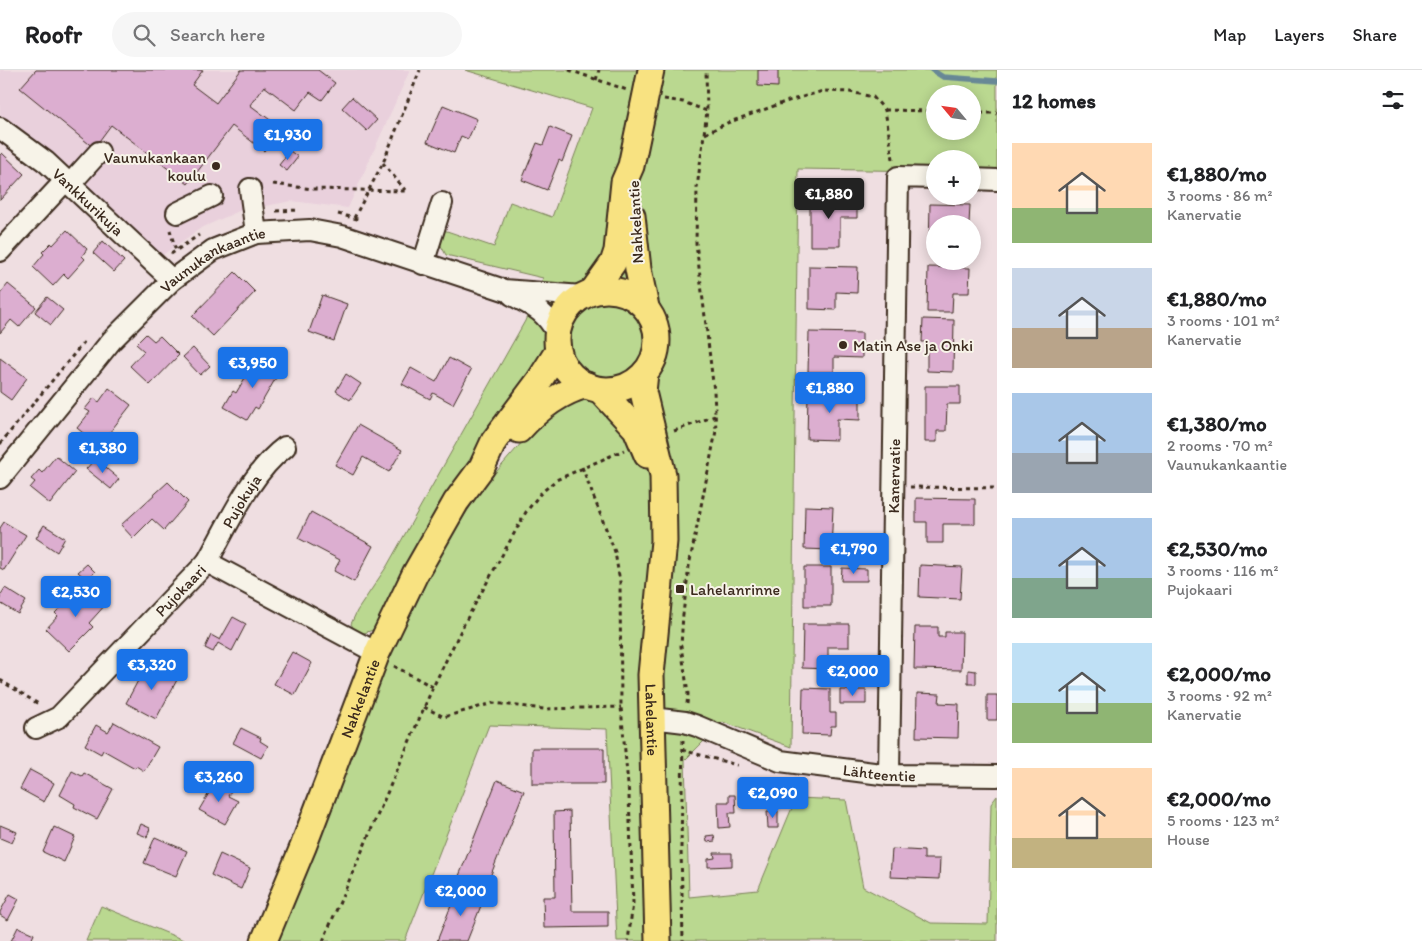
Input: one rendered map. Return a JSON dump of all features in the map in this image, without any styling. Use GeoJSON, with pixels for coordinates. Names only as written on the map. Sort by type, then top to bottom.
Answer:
{"type":"FeatureCollection","features":[{"type":"Feature","properties":{"kind":"main road","name":"Nahkelantie"},"geometry":{"type":"LineString","coordinates":[[588,294],[609,269],[616,251],[624,182],[631,166],[652,70]]}},
{"type":"Feature","properties":{"kind":"main road","name":"Nahkelantie"},"geometry":{"type":"LineString","coordinates":[[631,166],[634,182],[632,220],[635,252],[646,307]]}},
{"type":"Feature","properties":{"kind":"main road"},"geometry":{"type":"LineString","coordinates":[[608,290],[627,293],[646,307],[657,330],[658,345],[654,360],[646,373],[630,385],[610,390],[593,388],[571,375],[558,342],[563,316],[588,294],[608,290]]}},
{"type":"Feature","properties":{"kind":"main road","name":"Nahkelantie"},"geometry":{"type":"LineString","coordinates":[[482,467],[494,441],[540,381],[558,342]]}},
{"type":"Feature","properties":{"kind":"main road","name":"Lahelantie"},"geometry":{"type":"LineString","coordinates":[[646,373],[642,392],[663,475],[664,541],[652,646],[658,941]]}},
{"type":"Feature","properties":{"kind":"main road","name":"Nahkelantie"},"geometry":{"type":"LineString","coordinates":[[264,941],[430,546],[456,502],[482,467],[551,400],[574,388],[593,388]]}},
{"type":"Feature","properties":{"kind":"main road","name":"Lahelantie"},"geometry":{"type":"LineString","coordinates":[[593,388],[622,410],[636,429],[662,500]]}},
{"type":"Feature","properties":{"kind":"street","name":"Vankkurikuja"},"geometry":{"type":"LineString","coordinates":[[0,128],[68,182],[177,275]]}},
{"type":"Feature","properties":{"kind":"street"},"geometry":{"type":"LineString","coordinates":[[0,251],[99,152]]}},
{"type":"Feature","properties":{"kind":"street"},"geometry":{"type":"LineString","coordinates":[[898,177],[926,178]]}},
{"type":"Feature","properties":{"kind":"street","name":"Kanervatie"},"geometry":{"type":"LineString","coordinates":[[889,775],[898,177]]}},
{"type":"Feature","properties":{"kind":"street"},"geometry":{"type":"LineString","coordinates":[[981,179],[997,180]]}},
{"type":"Feature","properties":{"kind":"street"},"geometry":{"type":"LineString","coordinates":[[250,189],[256,233]]}},
{"type":"Feature","properties":{"kind":"street"},"geometry":{"type":"LineString","coordinates":[[177,213],[212,196]]}},
{"type":"Feature","properties":{"kind":"street"},"geometry":{"type":"LineString","coordinates":[[422,264],[442,203]]}},
{"type":"Feature","properties":{"kind":"street","name":"Vaunukankaantie"},"geometry":{"type":"LineString","coordinates":[[0,478],[112,340],[177,275],[213,250],[256,233],[310,230],[342,236],[504,290],[539,308],[549,318],[558,342]]}},
{"type":"Feature","properties":{"kind":"street","name":"Vaunukankaantie"},"geometry":{"type":"LineString","coordinates":[[504,290],[588,294]]}},
{"type":"Feature","properties":{"kind":"street","name":"Pujokuja"},"geometry":{"type":"LineString","coordinates":[[207,562],[240,504],[271,458],[285,447]]}},
{"type":"Feature","properties":{"kind":"street","name":"Pujokaari"},"geometry":{"type":"LineString","coordinates":[[36,728],[59,717],[207,562],[384,659]]}},
{"type":"Feature","properties":{"kind":"street","name":"Lähteentie"},"geometry":{"type":"LineString","coordinates":[[652,718],[685,722],[780,761],[889,775],[997,776]]}},
{"type":"Feature","properties":{"kind":"path"},"geometry":{"type":"LineString","coordinates":[[354,218],[383,164],[420,70]]}},
{"type":"Feature","properties":{"kind":"path"},"geometry":{"type":"LineString","coordinates":[[569,70],[632,92]]}},
{"type":"Feature","properties":{"kind":"path"},"geometry":{"type":"LineString","coordinates":[[596,80],[599,70]]}},
{"type":"Feature","properties":{"kind":"path"},"geometry":{"type":"LineString","coordinates":[[683,941],[681,847],[682,750],[688,694],[681,646],[688,566],[714,445],[715,416],[696,243],[698,188],[707,111],[706,70]]}},
{"type":"Feature","properties":{"kind":"path"},"geometry":{"type":"LineString","coordinates":[[705,134],[727,123],[785,102],[823,91],[850,92],[872,97],[885,110],[898,177]]}},
{"type":"Feature","properties":{"kind":"path"},"geometry":{"type":"LineString","coordinates":[[660,99],[683,102],[707,111]]}},
{"type":"Feature","properties":{"kind":"path"},"geometry":{"type":"LineString","coordinates":[[885,110],[926,112]]}},
{"type":"Feature","properties":{"kind":"path"},"geometry":{"type":"LineString","coordinates":[[981,113],[997,113]]}},
{"type":"Feature","properties":{"kind":"path"},"geometry":{"type":"LineString","coordinates":[[273,184],[312,189],[369,192],[405,191],[383,164]]}},
{"type":"Feature","properties":{"kind":"path"},"geometry":{"type":"LineString","coordinates":[[177,213],[170,228],[177,275]]}},
{"type":"Feature","properties":{"kind":"path"},"geometry":{"type":"LineString","coordinates":[[673,432],[715,416]]}},
{"type":"Feature","properties":{"kind":"path"},"geometry":{"type":"LineString","coordinates":[[0,444],[10,432]]}},
{"type":"Feature","properties":{"kind":"path"},"geometry":{"type":"LineString","coordinates":[[324,941],[433,687],[464,624],[526,512],[540,494],[556,480],[582,467],[632,447]]}},
{"type":"Feature","properties":{"kind":"path"},"geometry":{"type":"LineString","coordinates":[[582,467],[615,552],[620,582],[621,707],[628,796],[633,903],[628,941]]}},
{"type":"Feature","properties":{"kind":"path"},"geometry":{"type":"LineString","coordinates":[[894,486],[997,488]]}},
{"type":"Feature","properties":{"kind":"path"},"geometry":{"type":"LineString","coordinates":[[384,659],[433,687]]}},
{"type":"Feature","properties":{"kind":"path"},"geometry":{"type":"LineString","coordinates":[[0,680],[59,717]]}},
{"type":"Feature","properties":{"kind":"path"},"geometry":{"type":"LineString","coordinates":[[424,707],[444,717],[494,703],[544,709],[621,707]]}},
{"type":"Feature","properties":{"kind":"shaded area","name":"Vaunukankaan koulu"},"geometry":{"type":"Polygon","coordinates":[[[0,70],[410,70],[348,208],[292,201],[239,211],[201,228],[161,256],[71,172],[0,116],[0,70]]]}},
{"type":"Feature","properties":{"kind":"green space"},"geometry":{"type":"Polygon","coordinates":[[[465,70],[997,70],[997,171],[981,171],[981,150],[926,150],[926,171],[798,169],[791,747],[723,722],[685,760],[689,897],[758,890],[796,798],[846,800],[863,887],[931,923],[988,924],[991,804],[997,796],[997,941],[617,941],[607,729],[489,725],[405,941],[275,941],[396,639],[427,573],[483,487],[537,425],[572,400],[545,345],[534,373],[436,513],[373,630],[358,635],[351,624],[357,611],[387,566],[525,321],[543,278],[446,255],[437,238],[438,228],[494,247],[510,202],[552,217],[592,108],[465,70]]]}},
{"type":"Feature","properties":{"kind":"green space"},"geometry":{"type":"Polygon","coordinates":[[[101,906],[186,941],[86,941],[101,906]]]}},
{"type":"Feature","properties":{"kind":"building"},"geometry":{"type":"Polygon","coordinates":[[[36,70],[203,70],[192,85],[216,103],[241,70],[318,70],[335,83],[322,100],[310,92],[296,110],[264,86],[250,105],[281,128],[264,151],[232,126],[188,184],[111,125],[94,148],[20,88],[36,70]]]}},
{"type":"Feature","properties":{"kind":"building"},"geometry":{"type":"Polygon","coordinates":[[[758,70],[778,70],[778,87],[758,86],[758,70]]]}},
{"type":"Feature","properties":{"kind":"building"},"geometry":{"type":"Polygon","coordinates":[[[352,97],[377,120],[367,131],[342,108],[352,97]]]}},
{"type":"Feature","properties":{"kind":"building"},"geometry":{"type":"Polygon","coordinates":[[[443,105],[477,119],[468,139],[461,136],[454,153],[427,142],[443,105]]]}},
{"type":"Feature","properties":{"kind":"building"},"geometry":{"type":"Polygon","coordinates":[[[550,127],[572,136],[562,162],[559,160],[547,190],[522,180],[537,143],[543,145],[550,127]]]}},
{"type":"Feature","properties":{"kind":"building"},"geometry":{"type":"Polygon","coordinates":[[[290,151],[298,157],[287,171],[279,165],[290,151]]]}},
{"type":"Feature","properties":{"kind":"building"},"geometry":{"type":"Polygon","coordinates":[[[2,153],[24,174],[0,200],[0,155],[2,153]]]}},
{"type":"Feature","properties":{"kind":"building"},"geometry":{"type":"Polygon","coordinates":[[[810,199],[857,199],[857,218],[840,218],[840,246],[810,246],[810,199]]]}},
{"type":"Feature","properties":{"kind":"building"},"geometry":{"type":"Polygon","coordinates":[[[930,205],[970,205],[969,215],[930,215],[930,205]]]}},
{"type":"Feature","properties":{"kind":"building"},"geometry":{"type":"Polygon","coordinates":[[[67,230],[87,249],[82,256],[85,259],[68,278],[64,274],[53,286],[33,267],[44,254],[42,252],[51,243],[53,245],[67,230]]]}},
{"type":"Feature","properties":{"kind":"building"},"geometry":{"type":"Polygon","coordinates":[[[103,241],[124,261],[114,272],[93,253],[103,241]]]}},
{"type":"Feature","properties":{"kind":"building"},"geometry":{"type":"Polygon","coordinates":[[[809,266],[858,267],[857,293],[836,292],[836,310],[809,309],[809,266]]]}},
{"type":"Feature","properties":{"kind":"building"},"geometry":{"type":"Polygon","coordinates":[[[928,270],[970,270],[969,293],[953,293],[952,312],[927,312],[928,270]]]}},
{"type":"Feature","properties":{"kind":"building"},"geometry":{"type":"Polygon","coordinates":[[[235,272],[255,292],[213,336],[192,316],[235,272]]]}},
{"type":"Feature","properties":{"kind":"building"},"geometry":{"type":"Polygon","coordinates":[[[8,284],[36,307],[19,327],[11,320],[0,333],[0,294],[8,284]]]}},
{"type":"Feature","properties":{"kind":"building"},"geometry":{"type":"Polygon","coordinates":[[[322,295],[347,304],[334,341],[309,332],[322,295]]]}},
{"type":"Feature","properties":{"kind":"building"},"geometry":{"type":"Polygon","coordinates":[[[47,297],[63,310],[51,325],[35,312],[47,297]]]}},
{"type":"Feature","properties":{"kind":"building"},"geometry":{"type":"Polygon","coordinates":[[[923,319],[954,320],[953,372],[927,371],[927,342],[922,342],[923,319]]]}},
{"type":"Feature","properties":{"kind":"building"},"geometry":{"type":"Polygon","coordinates":[[[809,332],[862,333],[862,358],[834,357],[834,372],[808,372],[809,332]]]}},
{"type":"Feature","properties":{"kind":"building"},"geometry":{"type":"Polygon","coordinates":[[[146,334],[154,341],[160,336],[179,355],[150,385],[130,366],[144,351],[136,344],[146,334]]]}},
{"type":"Feature","properties":{"kind":"building"},"geometry":{"type":"Polygon","coordinates":[[[193,348],[210,366],[200,375],[183,357],[193,348]]]}},
{"type":"Feature","properties":{"kind":"building"},"geometry":{"type":"Polygon","coordinates":[[[258,356],[281,369],[258,409],[255,407],[247,420],[224,407],[233,391],[236,393],[258,356]]]}},
{"type":"Feature","properties":{"kind":"building"},"geometry":{"type":"Polygon","coordinates":[[[0,358],[27,378],[11,400],[0,392],[0,358]]]}},
{"type":"Feature","properties":{"kind":"building"},"geometry":{"type":"Polygon","coordinates":[[[449,358],[471,370],[453,404],[433,393],[430,399],[402,384],[411,368],[436,382],[449,358]]]}},
{"type":"Feature","properties":{"kind":"building"},"geometry":{"type":"Polygon","coordinates":[[[346,374],[361,384],[350,400],[336,391],[346,374]]]}},
{"type":"Feature","properties":{"kind":"building"},"geometry":{"type":"Polygon","coordinates":[[[925,386],[960,386],[960,404],[947,404],[946,431],[937,431],[937,442],[925,442],[925,386]]]}},
{"type":"Feature","properties":{"kind":"building"},"geometry":{"type":"Polygon","coordinates":[[[109,388],[131,405],[99,446],[77,428],[90,412],[85,409],[94,398],[99,402],[109,388]]]}},
{"type":"Feature","properties":{"kind":"building"},"geometry":{"type":"Polygon","coordinates":[[[808,394],[860,395],[860,420],[837,419],[837,440],[807,439],[808,394]]]}},
{"type":"Feature","properties":{"kind":"building"},"geometry":{"type":"Polygon","coordinates":[[[358,425],[402,450],[389,472],[363,457],[353,475],[335,465],[358,425]]]}},
{"type":"Feature","properties":{"kind":"building"},"geometry":{"type":"Polygon","coordinates":[[[56,456],[75,472],[50,504],[30,488],[35,482],[31,479],[39,470],[42,473],[56,456]]]}},
{"type":"Feature","properties":{"kind":"building"},"geometry":{"type":"Polygon","coordinates":[[[95,459],[119,479],[111,489],[86,469],[95,459]]]}},
{"type":"Feature","properties":{"kind":"building"},"geometry":{"type":"Polygon","coordinates":[[[168,482],[188,502],[164,530],[152,519],[133,538],[121,525],[168,482]]]}},
{"type":"Feature","properties":{"kind":"building"},"geometry":{"type":"Polygon","coordinates":[[[916,498],[975,499],[975,524],[943,524],[943,543],[927,543],[927,522],[916,522],[916,498]]]}},
{"type":"Feature","properties":{"kind":"building"},"geometry":{"type":"Polygon","coordinates":[[[805,506],[833,507],[831,550],[804,549],[805,506]]]}},
{"type":"Feature","properties":{"kind":"building"},"geometry":{"type":"Polygon","coordinates":[[[311,512],[373,546],[354,582],[334,571],[340,560],[298,538],[311,512]]]}},
{"type":"Feature","properties":{"kind":"building"},"geometry":{"type":"Polygon","coordinates":[[[4,522],[26,535],[4,570],[0,568],[0,528],[4,522]]]}},
{"type":"Feature","properties":{"kind":"building"},"geometry":{"type":"Polygon","coordinates":[[[44,525],[65,538],[57,552],[36,538],[44,525]]]}},
{"type":"Feature","properties":{"kind":"building"},"geometry":{"type":"Polygon","coordinates":[[[87,564],[95,572],[87,580],[78,572],[87,564]]]}},
{"type":"Feature","properties":{"kind":"building"},"geometry":{"type":"Polygon","coordinates":[[[920,565],[962,567],[960,599],[919,597],[920,565]]]}},
{"type":"Feature","properties":{"kind":"building"},"geometry":{"type":"Polygon","coordinates":[[[804,567],[831,567],[831,606],[804,606],[804,567]]]}},
{"type":"Feature","properties":{"kind":"building"},"geometry":{"type":"Polygon","coordinates":[[[842,568],[867,569],[867,581],[841,581],[842,568]]]}},
{"type":"Feature","properties":{"kind":"building"},"geometry":{"type":"Polygon","coordinates":[[[88,585],[107,603],[89,623],[93,627],[69,651],[46,629],[58,616],[55,613],[65,603],[68,606],[88,585]]]}},
{"type":"Feature","properties":{"kind":"building"},"geometry":{"type":"Polygon","coordinates":[[[5,588],[26,601],[18,614],[0,603],[0,596],[5,588]]]}},
{"type":"Feature","properties":{"kind":"building"},"geometry":{"type":"Polygon","coordinates":[[[233,617],[246,624],[232,651],[218,643],[213,652],[205,648],[211,635],[220,640],[233,617]]]}},
{"type":"Feature","properties":{"kind":"building"},"geometry":{"type":"Polygon","coordinates":[[[803,624],[849,624],[849,647],[828,647],[828,669],[802,668],[803,624]]]}},
{"type":"Feature","properties":{"kind":"building"},"geometry":{"type":"Polygon","coordinates":[[[915,627],[938,627],[938,637],[945,637],[945,632],[962,632],[961,670],[914,669],[915,627]]]}},
{"type":"Feature","properties":{"kind":"building"},"geometry":{"type":"Polygon","coordinates":[[[292,652],[312,663],[295,695],[274,684],[292,652]]]}},
{"type":"Feature","properties":{"kind":"building"},"geometry":{"type":"Polygon","coordinates":[[[148,662],[178,678],[156,719],[126,703],[148,662]]]}},
{"type":"Feature","properties":{"kind":"building"},"geometry":{"type":"Polygon","coordinates":[[[968,670],[976,671],[976,684],[968,684],[968,670]]]}},
{"type":"Feature","properties":{"kind":"building"},"geometry":{"type":"Polygon","coordinates":[[[803,688],[830,689],[830,713],[836,713],[836,726],[831,726],[830,735],[802,734],[803,688]]]}},
{"type":"Feature","properties":{"kind":"building"},"geometry":{"type":"Polygon","coordinates":[[[840,690],[866,690],[866,704],[840,704],[840,690]]]}},
{"type":"Feature","properties":{"kind":"building"},"geometry":{"type":"Polygon","coordinates":[[[917,693],[940,694],[939,703],[959,704],[958,738],[916,737],[917,693]]]}},
{"type":"Feature","properties":{"kind":"building"},"geometry":{"type":"Polygon","coordinates":[[[987,695],[997,695],[997,720],[987,720],[987,695]]]}},
{"type":"Feature","properties":{"kind":"building"},"geometry":{"type":"Polygon","coordinates":[[[114,722],[158,747],[144,771],[103,750],[101,754],[85,745],[96,725],[108,732],[114,722]]]}},
{"type":"Feature","properties":{"kind":"building"},"geometry":{"type":"Polygon","coordinates":[[[241,728],[261,738],[260,741],[268,746],[261,758],[233,743],[241,728]]]}},
{"type":"Feature","properties":{"kind":"building"},"geometry":{"type":"Polygon","coordinates":[[[532,748],[604,748],[604,784],[532,784],[532,748]]]}},
{"type":"Feature","properties":{"kind":"building"},"geometry":{"type":"Polygon","coordinates":[[[30,770],[54,783],[44,802],[20,789],[30,770]]]}},
{"type":"Feature","properties":{"kind":"building"},"geometry":{"type":"Polygon","coordinates":[[[72,771],[82,776],[84,773],[113,789],[97,819],[74,807],[75,804],[60,795],[72,771]]]}},
{"type":"Feature","properties":{"kind":"building"},"geometry":{"type":"Polygon","coordinates":[[[497,780],[524,791],[486,887],[459,876],[497,780]]]}},
{"type":"Feature","properties":{"kind":"building"},"geometry":{"type":"Polygon","coordinates":[[[216,781],[232,789],[228,796],[238,801],[225,824],[199,810],[216,781]]]}},
{"type":"Feature","properties":{"kind":"building"},"geometry":{"type":"Polygon","coordinates":[[[729,795],[735,795],[736,813],[729,813],[730,827],[719,828],[718,802],[729,802],[729,795]]]}},
{"type":"Feature","properties":{"kind":"building"},"geometry":{"type":"Polygon","coordinates":[[[570,811],[572,911],[608,911],[608,927],[544,928],[543,897],[555,897],[554,812],[570,811]]]}},
{"type":"Feature","properties":{"kind":"building"},"geometry":{"type":"Polygon","coordinates":[[[767,811],[778,811],[778,828],[768,828],[767,811]]]}},
{"type":"Feature","properties":{"kind":"building"},"geometry":{"type":"Polygon","coordinates":[[[141,824],[150,828],[147,837],[137,833],[141,824]]]}},
{"type":"Feature","properties":{"kind":"building"},"geometry":{"type":"Polygon","coordinates":[[[0,825],[17,832],[12,843],[0,838],[0,825]]]}},
{"type":"Feature","properties":{"kind":"building"},"geometry":{"type":"Polygon","coordinates":[[[54,827],[75,837],[64,862],[43,852],[54,827]]]}},
{"type":"Feature","properties":{"kind":"building"},"geometry":{"type":"Polygon","coordinates":[[[714,835],[715,841],[707,842],[706,836],[714,835]]]}},
{"type":"Feature","properties":{"kind":"building"},"geometry":{"type":"Polygon","coordinates":[[[155,837],[187,851],[176,876],[144,863],[155,837]]]}},
{"type":"Feature","properties":{"kind":"building"},"geometry":{"type":"Polygon","coordinates":[[[892,849],[924,851],[924,859],[940,859],[939,879],[890,877],[892,849]]]}},
{"type":"Feature","properties":{"kind":"building"},"geometry":{"type":"Polygon","coordinates":[[[714,853],[732,853],[732,866],[708,867],[708,859],[715,858],[714,853]]]}},
{"type":"Feature","properties":{"kind":"building"},"geometry":{"type":"Polygon","coordinates":[[[220,854],[250,868],[241,889],[211,875],[220,854]]]}},
{"type":"Feature","properties":{"kind":"building"},"geometry":{"type":"Polygon","coordinates":[[[458,888],[484,898],[467,941],[437,941],[458,888]]]}},
{"type":"Feature","properties":{"kind":"building"},"geometry":{"type":"Polygon","coordinates":[[[10,894],[19,899],[8,920],[0,915],[0,912],[10,894]]]}},
{"type":"Feature","properties":{"kind":"building"},"geometry":{"type":"Polygon","coordinates":[[[18,927],[34,934],[31,941],[11,941],[18,927]]]}},
{"type":"Feature","properties":{"kind":"waterway"},"geometry":{"type":"LineString","coordinates":[[932,70],[943,77],[997,81]]}},
{"type":"Feature","properties":{"kind":"place","name":"Vaunukankaan koulu"},"geometry":{"type":"Point","coordinates":[216,166]}},
{"type":"Feature","properties":{"kind":"place","name":"Matin Ase ja Onki"},"geometry":{"type":"Point","coordinates":[843,345]}},
{"type":"Feature","properties":{"kind":"place","name":"Lahelanrinne"},"geometry":{"type":"Point","coordinates":[680,589]}}]}
